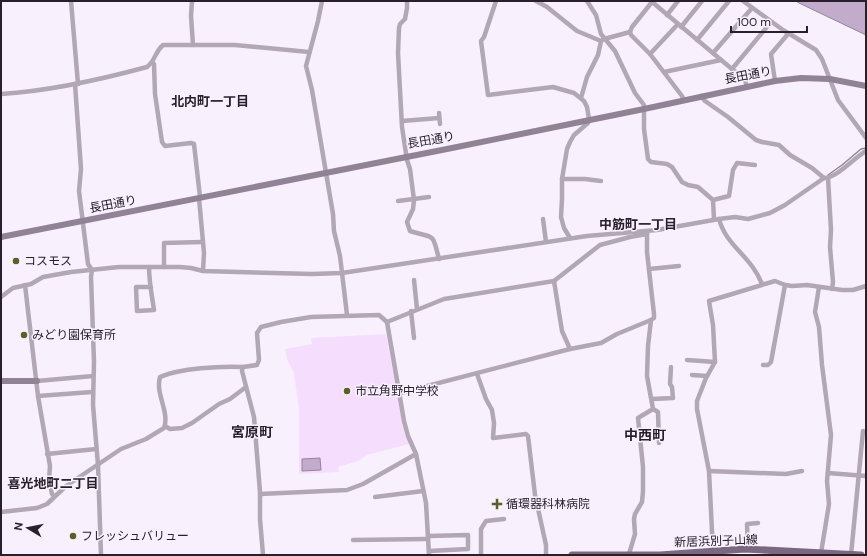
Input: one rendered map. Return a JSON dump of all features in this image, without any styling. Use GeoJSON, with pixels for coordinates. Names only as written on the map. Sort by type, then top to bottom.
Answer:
{"type":"FeatureCollection","features":[{"type":"Feature","properties":{"kind":"main road","name":"新居浜別子山線"},"geometry":{"type":"LineString","coordinates":[[572,555],[660,555],[748,550],[798,554],[821,553],[861,555]]}},
{"type":"Feature","properties":{"kind":"street"},"geometry":{"type":"LineString","coordinates":[[71,1],[81,169],[78,192],[88,264],[92,270],[91,278],[94,333],[92,392],[98,465],[101,555]]}},
{"type":"Feature","properties":{"kind":"street"},"geometry":{"type":"LineString","coordinates":[[192,1],[191,16],[193,45]]}},
{"type":"Feature","properties":{"kind":"street"},"geometry":{"type":"LineString","coordinates":[[322,1],[306,66],[312,90],[326,172],[335,238],[340,256],[347,316]]}},
{"type":"Feature","properties":{"kind":"street"},"geometry":{"type":"LineString","coordinates":[[407,1],[405,18],[398,28],[398,67],[402,121],[414,200],[413,209],[408,219],[409,230],[417,234],[432,237],[440,259]]}},
{"type":"Feature","properties":{"kind":"street"},"geometry":{"type":"LineString","coordinates":[[496,1],[484,37],[481,41],[488,95],[553,87],[564,89],[581,98],[587,106],[589,119],[588,123],[574,135],[570,142],[567,149],[562,179],[561,217],[564,228],[570,238]]}},
{"type":"Feature","properties":{"kind":"street"},"geometry":{"type":"LineString","coordinates":[[536,1],[547,7],[576,31],[611,44],[635,93],[644,105],[644,129],[648,159],[651,162],[667,164],[672,167],[682,182],[698,187],[714,200],[716,219],[723,232],[753,266],[762,284]]}},
{"type":"Feature","properties":{"kind":"street"},"geometry":{"type":"LineString","coordinates":[[581,98],[587,77],[598,55],[603,40],[598,27],[596,15],[587,1]]}},
{"type":"Feature","properties":{"kind":"street"},"geometry":{"type":"LineString","coordinates":[[666,15],[678,1]]}},
{"type":"Feature","properties":{"kind":"street"},"geometry":{"type":"LineString","coordinates":[[650,54],[680,26],[702,1]]}},
{"type":"Feature","properties":{"kind":"street"},"geometry":{"type":"LineString","coordinates":[[696,40],[728,1]]}},
{"type":"Feature","properties":{"kind":"street"},"geometry":{"type":"LineString","coordinates":[[743,1],[788,34],[816,50],[822,59],[838,100],[866,138]]}},
{"type":"Feature","properties":{"kind":"street"},"geometry":{"type":"LineString","coordinates":[[603,40],[630,32],[651,2],[745,80],[747,87]]}},
{"type":"Feature","properties":{"kind":"street"},"geometry":{"type":"LineString","coordinates":[[713,53],[752,8]]}},
{"type":"Feature","properties":{"kind":"street"},"geometry":{"type":"LineString","coordinates":[[732,69],[771,22]]}},
{"type":"Feature","properties":{"kind":"street"},"geometry":{"type":"LineString","coordinates":[[630,32],[650,54],[684,100]]}},
{"type":"Feature","properties":{"kind":"street"},"geometry":{"type":"LineString","coordinates":[[775,81],[771,54],[788,34]]}},
{"type":"Feature","properties":{"kind":"street"},"geometry":{"type":"LineString","coordinates":[[1,94],[76,84],[147,67],[152,63],[156,50],[163,45],[235,45],[309,52]]}},
{"type":"Feature","properties":{"kind":"street"},"geometry":{"type":"LineString","coordinates":[[664,72],[721,60]]}},
{"type":"Feature","properties":{"kind":"street"},"geometry":{"type":"LineString","coordinates":[[152,63],[154,64],[162,142],[165,146],[191,143],[194,144],[203,271]]}},
{"type":"Feature","properties":{"kind":"street","name":"長田通り"},"geometry":{"type":"LineString","coordinates":[[1,237],[644,109],[775,81],[801,78],[830,79],[866,86]]}},
{"type":"Feature","properties":{"kind":"street"},"geometry":{"type":"LineString","coordinates":[[701,96],[705,101],[728,117],[756,140],[779,145],[790,155],[826,178],[831,230],[830,247],[833,282],[832,289]]}},
{"type":"Feature","properties":{"kind":"street"},"geometry":{"type":"LineString","coordinates":[[402,121],[422,122],[439,116],[440,124]]}},
{"type":"Feature","properties":{"kind":"street"},"geometry":{"type":"LineString","coordinates":[[387,322],[411,311],[444,299],[554,282],[600,245],[647,232],[716,219],[748,219],[770,213],[826,178],[835,175],[866,151]]}},
{"type":"Feature","properties":{"kind":"street"},"geometry":{"type":"LineString","coordinates":[[714,200],[729,196],[732,174],[737,163],[755,166]]}},
{"type":"Feature","properties":{"kind":"street"},"geometry":{"type":"LineString","coordinates":[[562,179],[601,181]]}},
{"type":"Feature","properties":{"kind":"street"},"geometry":{"type":"LineString","coordinates":[[398,201],[429,197]]}},
{"type":"Feature","properties":{"kind":"street"},"geometry":{"type":"LineString","coordinates":[[543,219],[546,242]]}},
{"type":"Feature","properties":{"kind":"street"},"geometry":{"type":"LineString","coordinates":[[1,297],[12,288],[31,284],[43,277],[71,272],[119,267],[164,267],[191,268],[203,271],[312,274],[342,273],[570,238],[647,232]]}},
{"type":"Feature","properties":{"kind":"street"},"geometry":{"type":"LineString","coordinates":[[647,232],[654,314],[654,318],[651,320],[648,346],[648,376],[653,409]]}},
{"type":"Feature","properties":{"kind":"street"},"geometry":{"type":"LineString","coordinates":[[164,267],[164,243],[202,242]]}},
{"type":"Feature","properties":{"kind":"street"},"geometry":{"type":"LineString","coordinates":[[649,269],[678,266]]}},
{"type":"Feature","properties":{"kind":"street"},"geometry":{"type":"LineString","coordinates":[[149,267],[149,278],[151,287],[154,310],[136,311],[136,287],[151,287]]}},
{"type":"Feature","properties":{"kind":"street"},"geometry":{"type":"LineString","coordinates":[[414,280],[417,309]]}},
{"type":"Feature","properties":{"kind":"street"},"geometry":{"type":"LineString","coordinates":[[715,552],[709,471],[697,410],[697,401],[707,376],[715,362],[713,326],[709,301],[775,281],[785,285],[807,285],[832,289],[853,290],[866,286]]}},
{"type":"Feature","properties":{"kind":"street"},"geometry":{"type":"LineString","coordinates":[[554,282],[562,331],[570,349]]}},
{"type":"Feature","properties":{"kind":"street"},"geometry":{"type":"LineString","coordinates":[[25,285],[38,396],[50,466],[49,480],[52,494],[54,496]]}},
{"type":"Feature","properties":{"kind":"street"},"geometry":{"type":"LineString","coordinates":[[763,366],[768,365],[771,362],[785,285]]}},
{"type":"Feature","properties":{"kind":"street"},"geometry":{"type":"LineString","coordinates":[[819,287],[815,312],[819,327],[822,365],[831,435],[827,481],[829,504],[821,553]]}},
{"type":"Feature","properties":{"kind":"street"},"geometry":{"type":"LineString","coordinates":[[411,311],[414,338]]}},
{"type":"Feature","properties":{"kind":"street"},"geometry":{"type":"LineString","coordinates":[[1,512],[37,508],[47,504],[66,486],[121,449],[146,439],[164,428],[165,419],[160,395],[160,377],[179,372],[257,365],[259,360],[257,333],[261,327],[311,317],[379,315],[387,322],[404,421],[408,436],[416,454],[426,503],[428,538],[429,553],[468,549],[468,535],[428,538],[354,540]]}},
{"type":"Feature","properties":{"kind":"street"},"geometry":{"type":"LineString","coordinates":[[400,393],[570,349],[601,344],[617,334],[651,320]]}},
{"type":"Feature","properties":{"kind":"street"},"geometry":{"type":"LineString","coordinates":[[687,360],[715,362]]}},
{"type":"Feature","properties":{"kind":"street"},"geometry":{"type":"LineString","coordinates":[[243,367],[242,371],[254,417],[263,555]]}},
{"type":"Feature","properties":{"kind":"street"},"geometry":{"type":"LineString","coordinates":[[652,399],[673,398],[672,387],[670,384],[671,367]]}},
{"type":"Feature","properties":{"kind":"street"},"geometry":{"type":"LineString","coordinates":[[477,374],[486,399],[492,410],[494,422],[493,438],[526,434],[528,436],[535,495],[546,545],[546,555]]}},
{"type":"Feature","properties":{"kind":"street"},"geometry":{"type":"LineString","coordinates":[[692,375],[707,376]]}},
{"type":"Feature","properties":{"kind":"street"},"geometry":{"type":"LineString","coordinates":[[1,381],[37,381],[93,376]]}},
{"type":"Feature","properties":{"kind":"street"},"geometry":{"type":"LineString","coordinates":[[165,426],[170,429],[182,428],[192,423],[219,404],[230,399],[246,387]]}},
{"type":"Feature","properties":{"kind":"street"},"geometry":{"type":"LineString","coordinates":[[38,396],[92,392]]}},
{"type":"Feature","properties":{"kind":"street"},"geometry":{"type":"LineString","coordinates":[[653,409],[658,412],[659,443]]}},
{"type":"Feature","properties":{"kind":"street"},"geometry":{"type":"LineString","coordinates":[[629,554],[635,534],[635,514],[642,502],[643,491],[643,467],[638,418],[653,409]]}},
{"type":"Feature","properties":{"kind":"street"},"geometry":{"type":"LineString","coordinates":[[851,555],[863,431]]}},
{"type":"Feature","properties":{"kind":"street"},"geometry":{"type":"LineString","coordinates":[[47,454],[96,449]]}},
{"type":"Feature","properties":{"kind":"street"},"geometry":{"type":"LineString","coordinates":[[260,494],[347,490],[362,484],[416,454]]}},
{"type":"Feature","properties":{"kind":"street"},"geometry":{"type":"LineString","coordinates":[[709,471],[786,474],[802,471]]}},
{"type":"Feature","properties":{"kind":"street"},"geometry":{"type":"LineString","coordinates":[[828,473],[866,476]]}},
{"type":"Feature","properties":{"kind":"street"},"geometry":{"type":"LineString","coordinates":[[375,497],[423,491]]}},
{"type":"Feature","properties":{"kind":"street"},"geometry":{"type":"LineString","coordinates":[[481,555],[482,526],[486,521],[504,519]]}},
{"type":"Feature","properties":{"kind":"street"},"geometry":{"type":"LineString","coordinates":[[748,550],[747,524],[758,523]]}},
{"type":"Feature","properties":{"kind":"shaded area"},"geometry":{"type":"Polygon","coordinates":[[[796,1],[866,1],[866,35],[799,3],[796,1]]]}},
{"type":"Feature","properties":{"kind":"shaded area","name":"市立角野中学校"},"geometry":{"type":"Polygon","coordinates":[[[386,334],[404,431],[409,444],[367,455],[358,461],[338,467],[339,472],[299,474],[299,410],[294,373],[287,359],[285,349],[312,344],[311,338],[386,334]]]}},
{"type":"Feature","properties":{"kind":"shaded area"},"geometry":{"type":"Polygon","coordinates":[[[320,458],[321,470],[302,471],[302,459],[320,458]]]}},
{"type":"Feature","properties":{"kind":"waterway"},"geometry":{"type":"LineString","coordinates":[[828,175],[861,149],[866,148]]}},
{"type":"Feature","properties":{"kind":"place","name":"コスモス"},"geometry":{"type":"Point","coordinates":[16,261]}},
{"type":"Feature","properties":{"kind":"place","name":"みどり園保育所"},"geometry":{"type":"Point","coordinates":[24,335]}},
{"type":"Feature","properties":{"kind":"place","name":"市立角野中学校"},"geometry":{"type":"Point","coordinates":[347,391]}},
{"type":"Feature","properties":{"kind":"place","name":"循環器科林病院"},"geometry":{"type":"Point","coordinates":[497,504]}},
{"type":"Feature","properties":{"kind":"place","name":"フレッシュバリュー"},"geometry":{"type":"Point","coordinates":[73,536]}},
{"type":"Feature","properties":{"kind":"district","name":"北内町一丁目"},"geometry":{"type":"Point","coordinates":[210,101]}},
{"type":"Feature","properties":{"kind":"district","name":"中筋町一丁目"},"geometry":{"type":"Point","coordinates":[638,224]}},
{"type":"Feature","properties":{"kind":"district","name":"宮原町"},"geometry":{"type":"Point","coordinates":[252,432]}},
{"type":"Feature","properties":{"kind":"district","name":"中西町"},"geometry":{"type":"Point","coordinates":[645,435]}},
{"type":"Feature","properties":{"kind":"district","name":"喜光地町二丁目"},"geometry":{"type":"Point","coordinates":[53,483]}}]}
